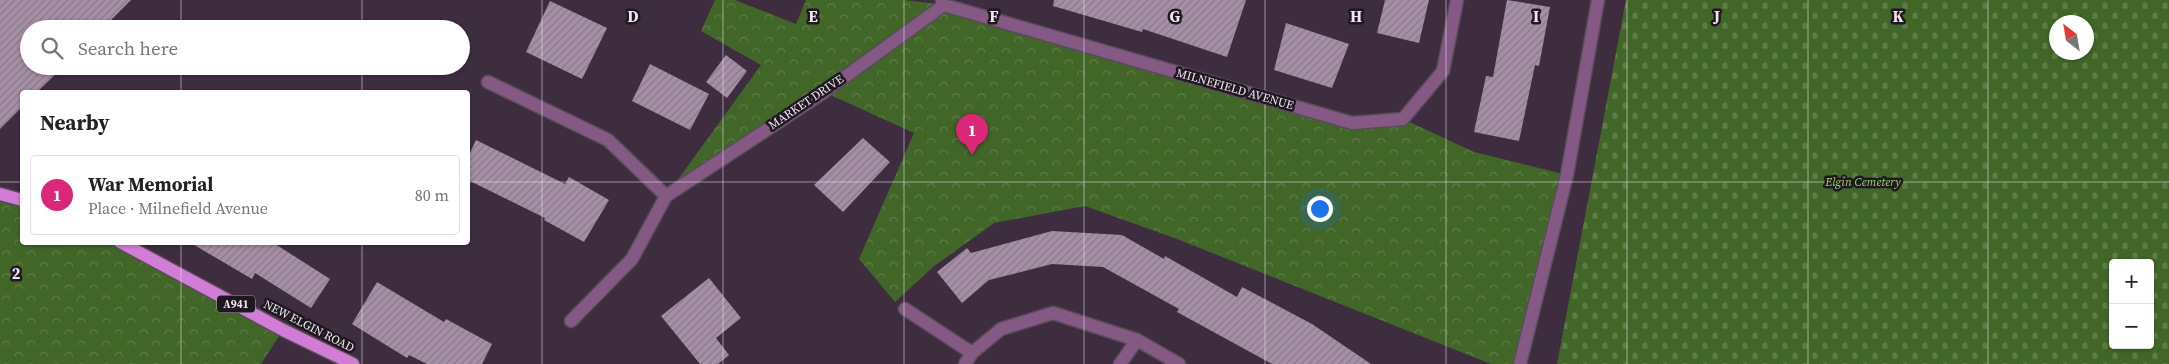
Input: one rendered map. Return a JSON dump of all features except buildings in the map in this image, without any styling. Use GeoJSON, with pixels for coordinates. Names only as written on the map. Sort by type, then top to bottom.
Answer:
{"type":"FeatureCollection","features":[{"type":"Feature","properties":{"kind":"main road"},"geometry":{"type":"LineString","coordinates":[[0,194],[20,199]]}},
{"type":"Feature","properties":{"kind":"main road","name":"NEW ELGIN ROAD"},"geometry":{"type":"LineString","coordinates":[[126,245],[283,330],[353,364]]}},
{"type":"Feature","properties":{"kind":"street","name":"MILNEFIELD AVENUE"},"geometry":{"type":"LineString","coordinates":[[943,3],[1352,123],[1403,119],[1443,70],[1457,0]]}},
{"type":"Feature","properties":{"kind":"street"},"geometry":{"type":"LineString","coordinates":[[1520,364],[1567,175],[1598,0]]}},
{"type":"Feature","properties":{"kind":"street","name":"MARKET DRIVE"},"geometry":{"type":"LineString","coordinates":[[571,321],[632,259],[666,196],[824,92],[943,3]]}},
{"type":"Feature","properties":{"kind":"street"},"geometry":{"type":"LineString","coordinates":[[488,82],[608,140],[666,196]]}},
{"type":"Feature","properties":{"kind":"street"},"geometry":{"type":"LineString","coordinates":[[905,309],[969,359],[1001,329],[1053,313],[1137,340],[1179,364]]}},
{"type":"Feature","properties":{"kind":"street"},"geometry":{"type":"LineString","coordinates":[[1120,364],[1137,340]]}},
{"type":"Feature","properties":{"kind":"green space"},"geometry":{"type":"Polygon","coordinates":[[[715,0],[735,0],[796,24],[806,0],[905,0],[944,5],[1352,123],[1403,119],[1474,152],[1567,175],[1520,364],[1491,364],[1177,239],[1085,206],[994,223],[933,267],[895,302],[859,259],[914,133],[824,92],[666,196],[761,65],[701,31],[715,0]]]}},
{"type":"Feature","properties":{"kind":"green space","name":"Elgin Cemetery"},"geometry":{"type":"Polygon","coordinates":[[[1626,0],[2169,0],[2169,364],[1557,364],[1626,0]]]}},
{"type":"Feature","properties":{"kind":"green space"},"geometry":{"type":"Polygon","coordinates":[[[0,198],[20,202],[20,245],[124,245],[283,330],[261,364],[0,364],[0,198]]]}},
{"type":"Feature","properties":{"kind":"place","name":"War Memorial"},"geometry":{"type":"Point","coordinates":[972,155]}}]}
